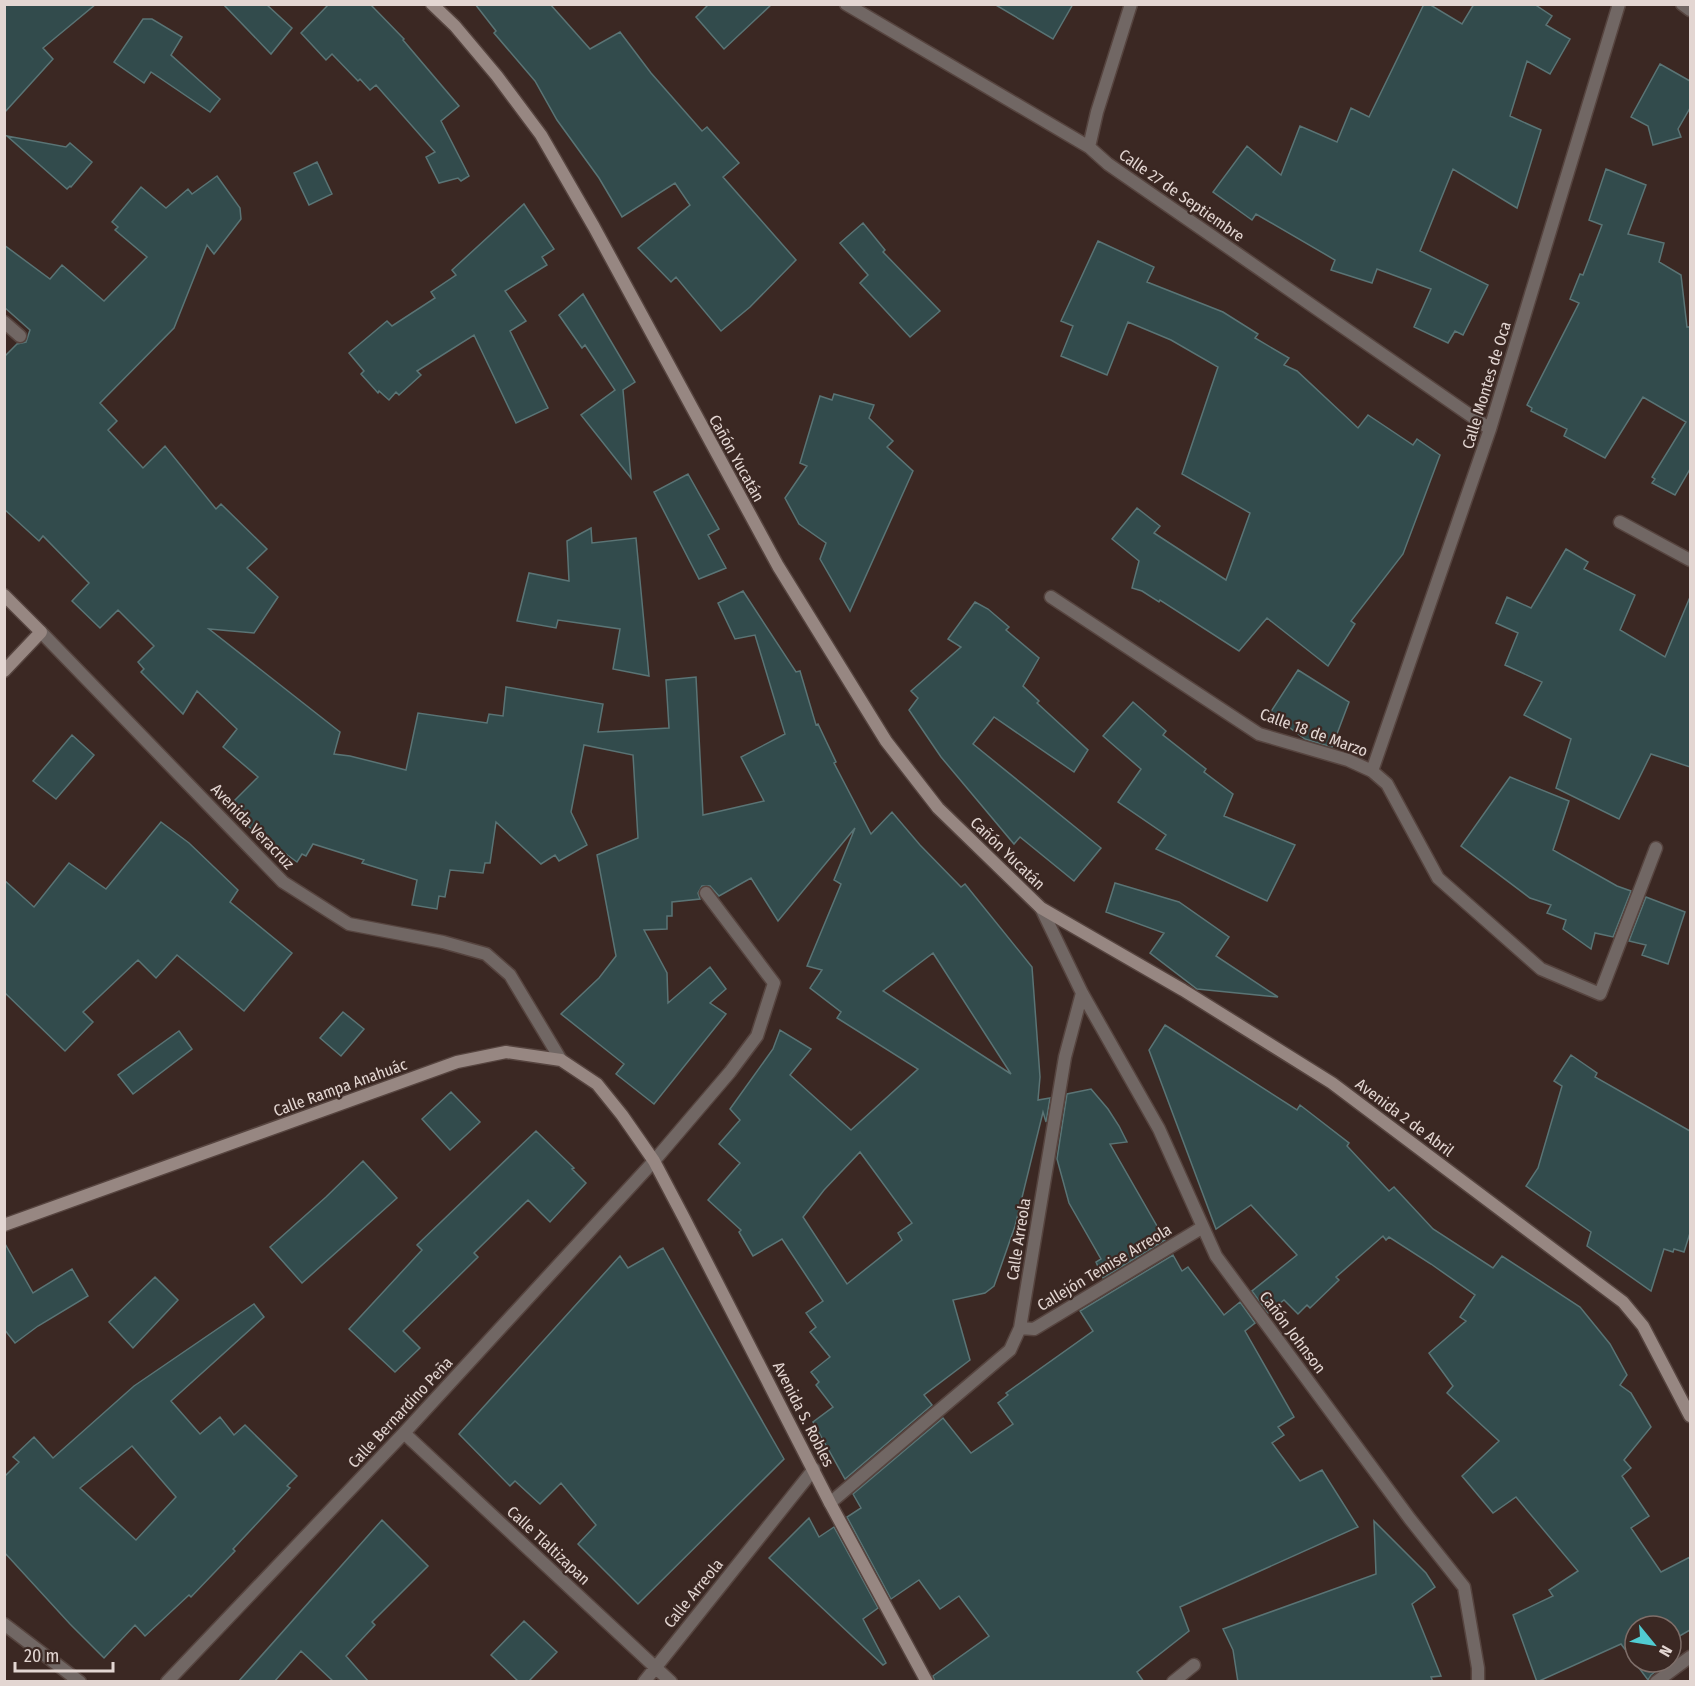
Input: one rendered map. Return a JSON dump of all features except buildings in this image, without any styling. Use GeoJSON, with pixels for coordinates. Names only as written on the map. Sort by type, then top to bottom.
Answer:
{"type":"FeatureCollection","features":[{"type":"Feature","properties":{"kind":"street","name":"Cañón Yucatán"},"geometry":{"type":"LineString","coordinates":[[432,4],[462,34],[497,76],[541,135],[594,227],[778,566],[886,741],[938,808],[1041,908]]}},
{"type":"Feature","properties":{"kind":"street","name":"Calle 27 de Septiembre"},"geometry":{"type":"LineString","coordinates":[[846,4],[1089,147],[1108,165],[1490,429]]}},
{"type":"Feature","properties":{"kind":"street"},"geometry":{"type":"LineString","coordinates":[[1089,147],[1096,112],[1131,4]]}},
{"type":"Feature","properties":{"kind":"street","name":"Calle Montes de Oca"},"geometry":{"type":"LineString","coordinates":[[1372,771],[1490,429],[1619,4]]}},
{"type":"Feature","properties":{"kind":"street"},"geometry":{"type":"LineString","coordinates":[[1682,4],[1690,10]]}},
{"type":"Feature","properties":{"kind":"street"},"geometry":{"type":"LineString","coordinates":[[4,322],[20,336]]}},
{"type":"Feature","properties":{"kind":"street"},"geometry":{"type":"LineString","coordinates":[[1620,522],[1690,560]]}},
{"type":"Feature","properties":{"kind":"street","name":"Avenida Veracruz"},"geometry":{"type":"LineString","coordinates":[[4,595],[284,882],[349,924],[443,942],[486,954],[510,975],[561,1060]]}},
{"type":"Feature","properties":{"kind":"street","name":"Calle 18 de Marzo"},"geometry":{"type":"LineString","coordinates":[[1051,597],[1259,734],[1348,759],[1372,771],[1387,784],[1438,878],[1541,969],[1600,994],[1656,848]]}},
{"type":"Feature","properties":{"kind":"street"},"geometry":{"type":"LineString","coordinates":[[4,671],[41,632]]}},
{"type":"Feature","properties":{"kind":"street","name":"Calle Bernardino Peña"},"geometry":{"type":"LineString","coordinates":[[167,1682],[404,1433],[654,1161],[730,1072],[757,1036],[774,983],[706,893]]}},
{"type":"Feature","properties":{"kind":"street"},"geometry":{"type":"LineString","coordinates":[[1041,908],[1082,993]]}},
{"type":"Feature","properties":{"kind":"street","name":"Avenida 2 de Abril"},"geometry":{"type":"LineString","coordinates":[[1041,908],[1183,990],[1332,1083],[1623,1302],[1643,1326],[1690,1416]]}},
{"type":"Feature","properties":{"kind":"street","name":"Cañón Johnson"},"geometry":{"type":"LineString","coordinates":[[1082,993],[1159,1129],[1216,1256],[1403,1509],[1464,1587],[1478,1668],[1478,1682]]}},
{"type":"Feature","properties":{"kind":"street","name":"Calle Arreola"},"geometry":{"type":"LineString","coordinates":[[830,1503],[1010,1350],[1020,1328],[1065,1057],[1082,993]]}},
{"type":"Feature","properties":{"kind":"street","name":"Calle Rampa Anahuác"},"geometry":{"type":"LineString","coordinates":[[4,1225],[457,1062],[506,1052],[561,1060],[597,1084],[654,1161]]}},
{"type":"Feature","properties":{"kind":"street","name":"Avenida S. Robles"},"geometry":{"type":"LineString","coordinates":[[654,1161],[830,1503],[927,1682]]}},
{"type":"Feature","properties":{"kind":"street","name":"Callejón Temise Arreola"},"geometry":{"type":"LineString","coordinates":[[1020,1328],[1034,1329],[1203,1227]]}},
{"type":"Feature","properties":{"kind":"street","name":"Calle Tlaltizapan"},"geometry":{"type":"LineString","coordinates":[[404,1433],[671,1682]]}},
{"type":"Feature","properties":{"kind":"street","name":"Calle Arreola"},"geometry":{"type":"LineString","coordinates":[[644,1682],[814,1469]]}},
{"type":"Feature","properties":{"kind":"street"},"geometry":{"type":"LineString","coordinates":[[4,1624],[80,1682]]}},
{"type":"Feature","properties":{"kind":"street"},"geometry":{"type":"LineString","coordinates":[[1656,1682],[1690,1657]]}},
{"type":"Feature","properties":{"kind":"street"},"geometry":{"type":"LineString","coordinates":[[1173,1682],[1194,1665]]}}]}
